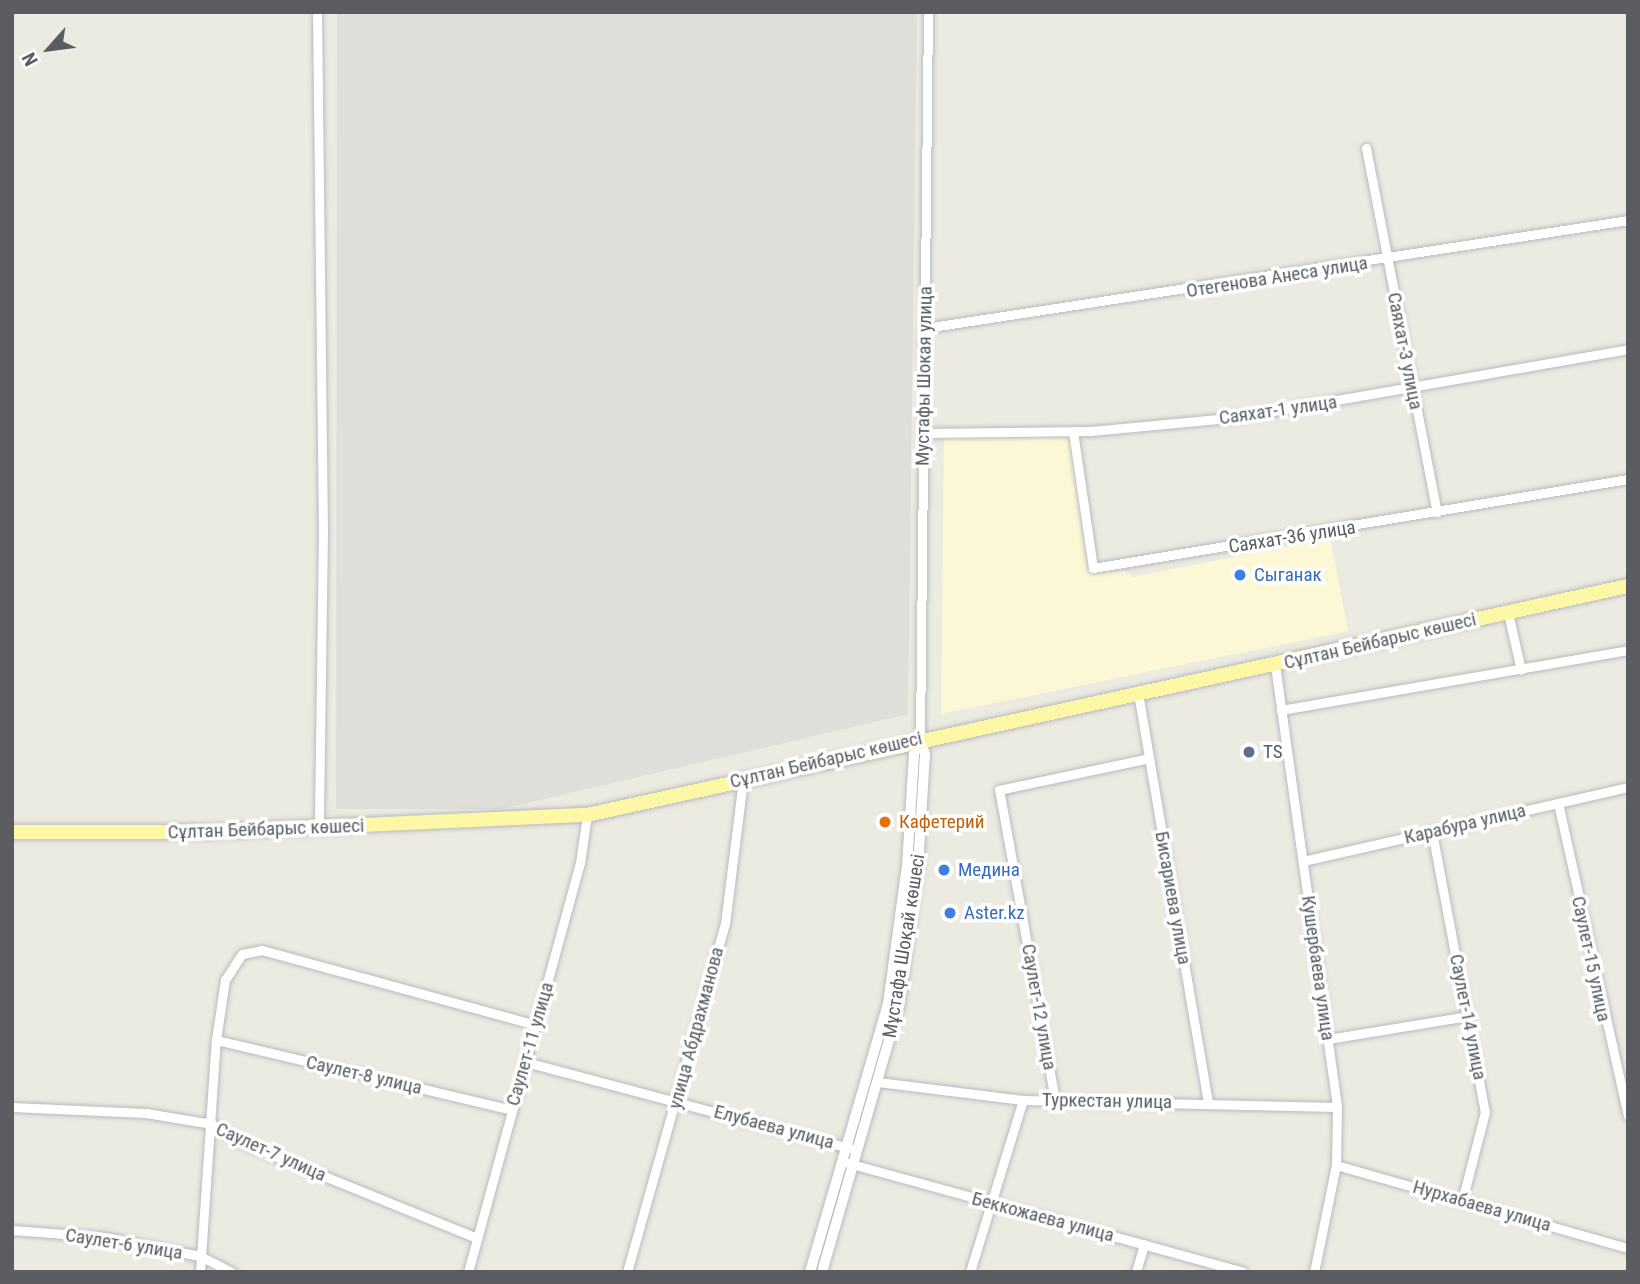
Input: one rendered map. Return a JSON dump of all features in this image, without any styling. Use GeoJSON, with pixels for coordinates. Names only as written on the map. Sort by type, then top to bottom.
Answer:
{"type":"FeatureCollection","features":[{"type":"Feature","properties":{"kind":"main road","name":"Сұлтан Бейбарыс көшесі"},"geometry":{"type":"LineString","coordinates":[[12,832],[319,828],[587,815],[920,739],[1628,586]]}},
{"type":"Feature","properties":{"kind":"street"},"geometry":{"type":"LineString","coordinates":[[317,12],[323,531],[319,828]]}},
{"type":"Feature","properties":{"kind":"street","name":"Мустафы Шокая улица"},"geometry":{"type":"LineString","coordinates":[[920,739],[928,12]]}},
{"type":"Feature","properties":{"kind":"street","name":"Саяхат-3 улица"},"geometry":{"type":"LineString","coordinates":[[1366,148],[1437,512]]}},
{"type":"Feature","properties":{"kind":"street","name":"Отегенова Анеса улица"},"geometry":{"type":"LineString","coordinates":[[925,328],[1387,260],[1628,220]]}},
{"type":"Feature","properties":{"kind":"street","name":"Саяхат-1 улица"},"geometry":{"type":"LineString","coordinates":[[923,433],[1073,431],[1239,417],[1413,389],[1628,349]]}},
{"type":"Feature","properties":{"kind":"street","name":"Саяхат-36 улица"},"geometry":{"type":"LineString","coordinates":[[1073,431],[1093,568],[1628,480]]}},
{"type":"Feature","properties":{"kind":"street"},"geometry":{"type":"LineString","coordinates":[[1508,612],[1521,670]]}},
{"type":"Feature","properties":{"kind":"street"},"geometry":{"type":"LineString","coordinates":[[1281,710],[1628,650]]}},
{"type":"Feature","properties":{"kind":"street","name":"Кушербаева улица"},"geometry":{"type":"LineString","coordinates":[[1275,664],[1337,1107],[1336,1165],[1314,1272]]}},
{"type":"Feature","properties":{"kind":"street","name":"Бисариева улица"},"geometry":{"type":"LineString","coordinates":[[1138,693],[1208,1102]]}},
{"type":"Feature","properties":{"kind":"street","name":"Мұстафа Шоқай көшесі"},"geometry":{"type":"LineString","coordinates":[[810,1272],[878,1082],[899,1006],[918,868],[925,754],[920,739]]}},
{"type":"Feature","properties":{"kind":"street","name":"Мұстафа Шоқай көшесі"},"geometry":{"type":"LineString","coordinates":[[853,1149],[888,1004],[907,866],[914,754],[920,739]]}},
{"type":"Feature","properties":{"kind":"street","name":"Саулет-12 улица"},"geometry":{"type":"LineString","coordinates":[[1055,1100],[999,790],[1149,758]]}},
{"type":"Feature","properties":{"kind":"street","name":"улица Абдрахманова"},"geometry":{"type":"LineString","coordinates":[[627,1272],[729,903],[743,779]]}},
{"type":"Feature","properties":{"kind":"street","name":"Карабура улица"},"geometry":{"type":"LineString","coordinates":[[1303,861],[1628,787]]}},
{"type":"Feature","properties":{"kind":"street","name":"Саулет-15 улица"},"geometry":{"type":"LineString","coordinates":[[1558,803],[1626,1115]]}},
{"type":"Feature","properties":{"kind":"street","name":"Саулет-11 улица"},"geometry":{"type":"LineString","coordinates":[[468,1272],[580,863],[587,815]]}},
{"type":"Feature","properties":{"kind":"street","name":"Саулет-14 улица"},"geometry":{"type":"LineString","coordinates":[[1432,832],[1469,1016],[1485,1112],[1462,1201]]}},
{"type":"Feature","properties":{"kind":"street"},"geometry":{"type":"LineString","coordinates":[[200,1272],[216,1040],[225,980],[242,954],[262,950],[536,1025]]}},
{"type":"Feature","properties":{"kind":"street"},"geometry":{"type":"LineString","coordinates":[[1328,1039],[1469,1016]]}},
{"type":"Feature","properties":{"kind":"street","name":"Саулет-8 улица"},"geometry":{"type":"LineString","coordinates":[[216,1040],[512,1110]]}},
{"type":"Feature","properties":{"kind":"street","name":"Елубаева улица"},"geometry":{"type":"LineString","coordinates":[[526,1062],[853,1149]]}},
{"type":"Feature","properties":{"kind":"street","name":"Туркестан улица"},"geometry":{"type":"LineString","coordinates":[[878,1082],[1023,1100],[1208,1102],[1337,1107]]}},
{"type":"Feature","properties":{"kind":"street"},"geometry":{"type":"LineString","coordinates":[[970,1272],[989,1202],[1023,1100]]}},
{"type":"Feature","properties":{"kind":"street","name":"Саулет-7 улица"},"geometry":{"type":"LineString","coordinates":[[12,1107],[146,1113],[212,1124],[238,1142],[477,1238]]}},
{"type":"Feature","properties":{"kind":"street","name":"Мұстафа Шоқай көшесі"},"geometry":{"type":"LineString","coordinates":[[822,1272],[848,1163]]}},
{"type":"Feature","properties":{"kind":"street","name":"Беккожаева улица"},"geometry":{"type":"LineString","coordinates":[[848,1163],[1243,1272]]}},
{"type":"Feature","properties":{"kind":"street","name":"Нурхабаева улица"},"geometry":{"type":"LineString","coordinates":[[1336,1165],[1628,1248]]}},
{"type":"Feature","properties":{"kind":"street","name":"Саулет-6 улица"},"geometry":{"type":"LineString","coordinates":[[12,1230],[104,1237],[200,1256],[232,1272]]}},
{"type":"Feature","properties":{"kind":"street"},"geometry":{"type":"LineString","coordinates":[[1136,1272],[1144,1244]]}},
{"type":"Feature","properties":{"kind":"shaded area"},"geometry":{"type":"Polygon","coordinates":[[[337,12],[917,12],[908,714],[502,809],[336,809],[337,12]]]}},
{"type":"Feature","properties":{"kind":"shaded area","name":"Сыганак"},"geometry":{"type":"Polygon","coordinates":[[[1071,437],[1091,573],[1123,571],[1134,577],[1330,538],[1348,631],[941,714],[944,438],[1071,437]]]}},
{"type":"Feature","properties":{"kind":"place","name":"Сыганак"},"geometry":{"type":"Point","coordinates":[1240,575]}},
{"type":"Feature","properties":{"kind":"place","name":"TS"},"geometry":{"type":"Point","coordinates":[1249,752]}},
{"type":"Feature","properties":{"kind":"place","name":"Кафетерий"},"geometry":{"type":"Point","coordinates":[885,822]}},
{"type":"Feature","properties":{"kind":"place","name":"Медина"},"geometry":{"type":"Point","coordinates":[944,870]}},
{"type":"Feature","properties":{"kind":"place","name":"Aster.kz"},"geometry":{"type":"Point","coordinates":[950,913]}}]}
